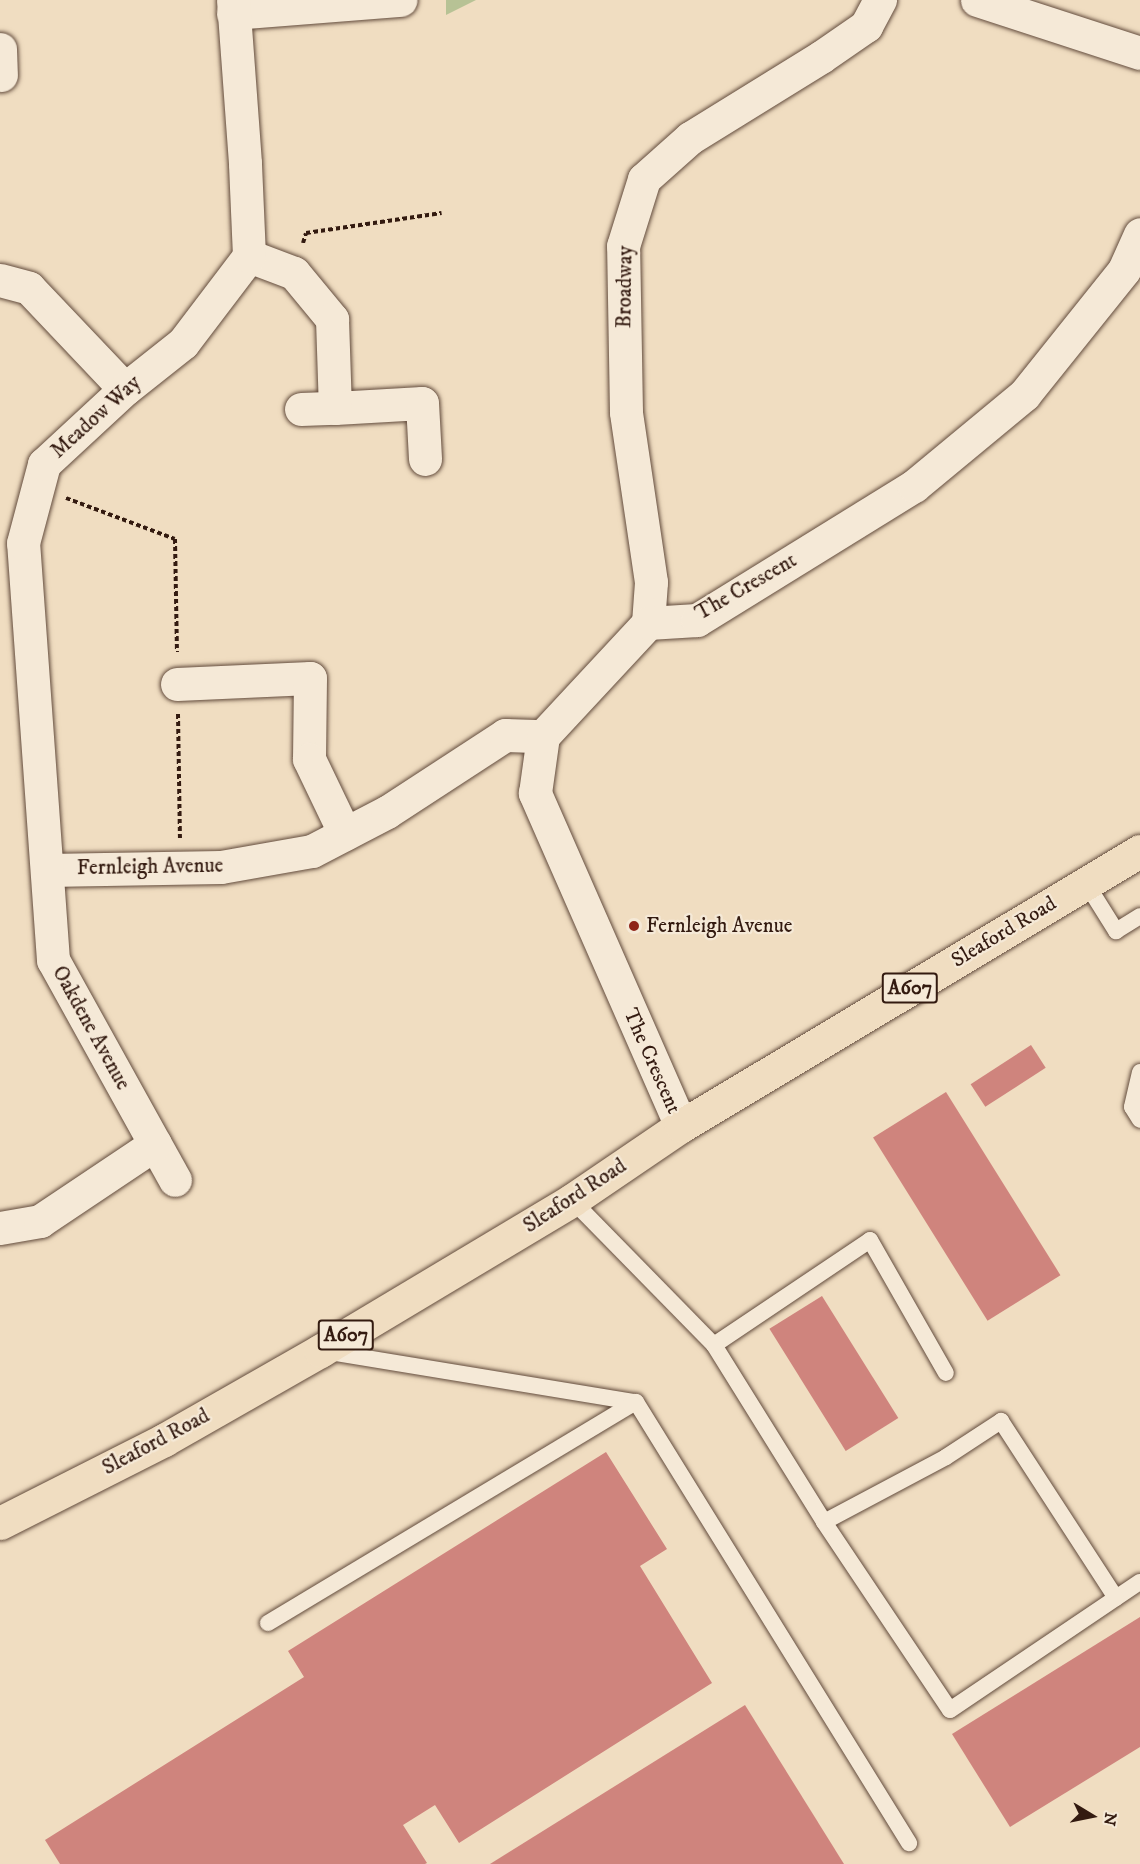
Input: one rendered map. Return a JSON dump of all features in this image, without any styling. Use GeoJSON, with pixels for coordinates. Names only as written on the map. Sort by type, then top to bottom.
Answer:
{"type":"FeatureCollection","features":[{"type":"Feature","properties":{"kind":"main road","name":"Sleaford Road"},"geometry":{"type":"LineString","coordinates":[[0,1523],[164,1440],[320,1351],[572,1200],[681,1126],[1140,851]]}},
{"type":"Feature","properties":{"kind":"street"},"geometry":{"type":"LineString","coordinates":[[335,408],[332,319],[294,273],[249,256],[245,164],[233,6],[400,0]]}},
{"type":"Feature","properties":{"kind":"street","name":"Broadway"},"geometry":{"type":"LineString","coordinates":[[648,623],[651,582],[626,412],[623,246],[644,179],[690,138],[821,57],[866,26],[880,0]]}},
{"type":"Feature","properties":{"kind":"street"},"geometry":{"type":"LineString","coordinates":[[977,0],[1140,53]]}},
{"type":"Feature","properties":{"kind":"street","name":"The Crescent"},"geometry":{"type":"LineString","coordinates":[[648,623],[697,620],[914,486],[1024,395],[1124,270],[1140,234]]}},
{"type":"Feature","properties":{"kind":"street","name":"Meadow Way"},"geometry":{"type":"LineString","coordinates":[[47,870],[23,543],[44,464],[125,389],[183,343],[249,256]]}},
{"type":"Feature","properties":{"kind":"street"},"geometry":{"type":"LineString","coordinates":[[0,280],[29,288],[125,389]]}},
{"type":"Feature","properties":{"kind":"street"},"geometry":{"type":"LineString","coordinates":[[301,409],[422,404],[425,459]]}},
{"type":"Feature","properties":{"kind":"street"},"geometry":{"type":"LineString","coordinates":[[543,736],[648,623]]}},
{"type":"Feature","properties":{"kind":"street"},"geometry":{"type":"LineString","coordinates":[[177,684],[321,671],[309,759],[345,834]]}},
{"type":"Feature","properties":{"kind":"street","name":"Fernleigh Avenue"},"geometry":{"type":"LineString","coordinates":[[47,870],[221,867],[312,851],[387,812],[505,735],[543,736]]}},
{"type":"Feature","properties":{"kind":"street","name":"The Crescent"},"geometry":{"type":"LineString","coordinates":[[543,736],[535,794],[681,1126]]}},
{"type":"Feature","properties":{"kind":"street","name":"Oakdene Avenue"},"geometry":{"type":"LineString","coordinates":[[47,870],[53,960],[175,1180]]}},
{"type":"Feature","properties":{"kind":"street"},"geometry":{"type":"LineString","coordinates":[[0,1228],[40,1221],[154,1143]]}},
{"type":"Feature","properties":{"kind":"lane"},"geometry":{"type":"LineString","coordinates":[[1086,883],[1116,931],[1140,916]]}},
{"type":"Feature","properties":{"kind":"lane"},"geometry":{"type":"LineString","coordinates":[[1140,1072],[1132,1107],[1140,1120]]}},
{"type":"Feature","properties":{"kind":"lane"},"geometry":{"type":"LineString","coordinates":[[572,1200],[714,1345],[824,1522],[950,1710],[1140,1582]]}},
{"type":"Feature","properties":{"kind":"lane"},"geometry":{"type":"LineString","coordinates":[[714,1345],[870,1240],[945,1373]]}},
{"type":"Feature","properties":{"kind":"lane"},"geometry":{"type":"LineString","coordinates":[[320,1351],[636,1402],[909,1843]]}},
{"type":"Feature","properties":{"kind":"lane"},"geometry":{"type":"LineString","coordinates":[[267,1623],[636,1402]]}},
{"type":"Feature","properties":{"kind":"lane"},"geometry":{"type":"LineString","coordinates":[[824,1522],[946,1456],[1000,1421],[1116,1598]]}},
{"type":"Feature","properties":{"kind":"path"},"geometry":{"type":"LineString","coordinates":[[294,273],[306,233],[442,213]]}},
{"type":"Feature","properties":{"kind":"path"},"geometry":{"type":"LineString","coordinates":[[38,487],[175,539],[180,868]]}},
{"type":"Feature","properties":{"kind":"green space"},"geometry":{"type":"Polygon","coordinates":[[[446,0],[476,0],[446,15],[446,0]]]}},
{"type":"Feature","properties":{"kind":"building"},"geometry":{"type":"Polygon","coordinates":[[[1031,1045],[1046,1068],[985,1107],[971,1084],[1031,1045]]]}},
{"type":"Feature","properties":{"kind":"building"},"geometry":{"type":"Polygon","coordinates":[[[946,1092],[1060,1275],[988,1321],[873,1138],[946,1092]]]}},
{"type":"Feature","properties":{"kind":"building"},"geometry":{"type":"Polygon","coordinates":[[[822,1296],[898,1418],[846,1451],[769,1329],[822,1296]]]}},
{"type":"Feature","properties":{"kind":"building"},"geometry":{"type":"Polygon","coordinates":[[[606,1452],[667,1549],[640,1566],[712,1683],[459,1843],[435,1805],[403,1825],[427,1863],[425,1864],[60,1864],[45,1840],[304,1677],[288,1651],[606,1452]]]}},
{"type":"Feature","properties":{"kind":"building"},"geometry":{"type":"Polygon","coordinates":[[[1140,1617],[1140,1747],[1010,1827],[952,1734],[1140,1617]]]}},
{"type":"Feature","properties":{"kind":"building"},"geometry":{"type":"Polygon","coordinates":[[[745,1705],[844,1864],[490,1864],[745,1705]]]}},
{"type":"Feature","properties":{"kind":"place","name":"Fernleigh Avenue"},"geometry":{"type":"Point","coordinates":[634,926]}}]}
